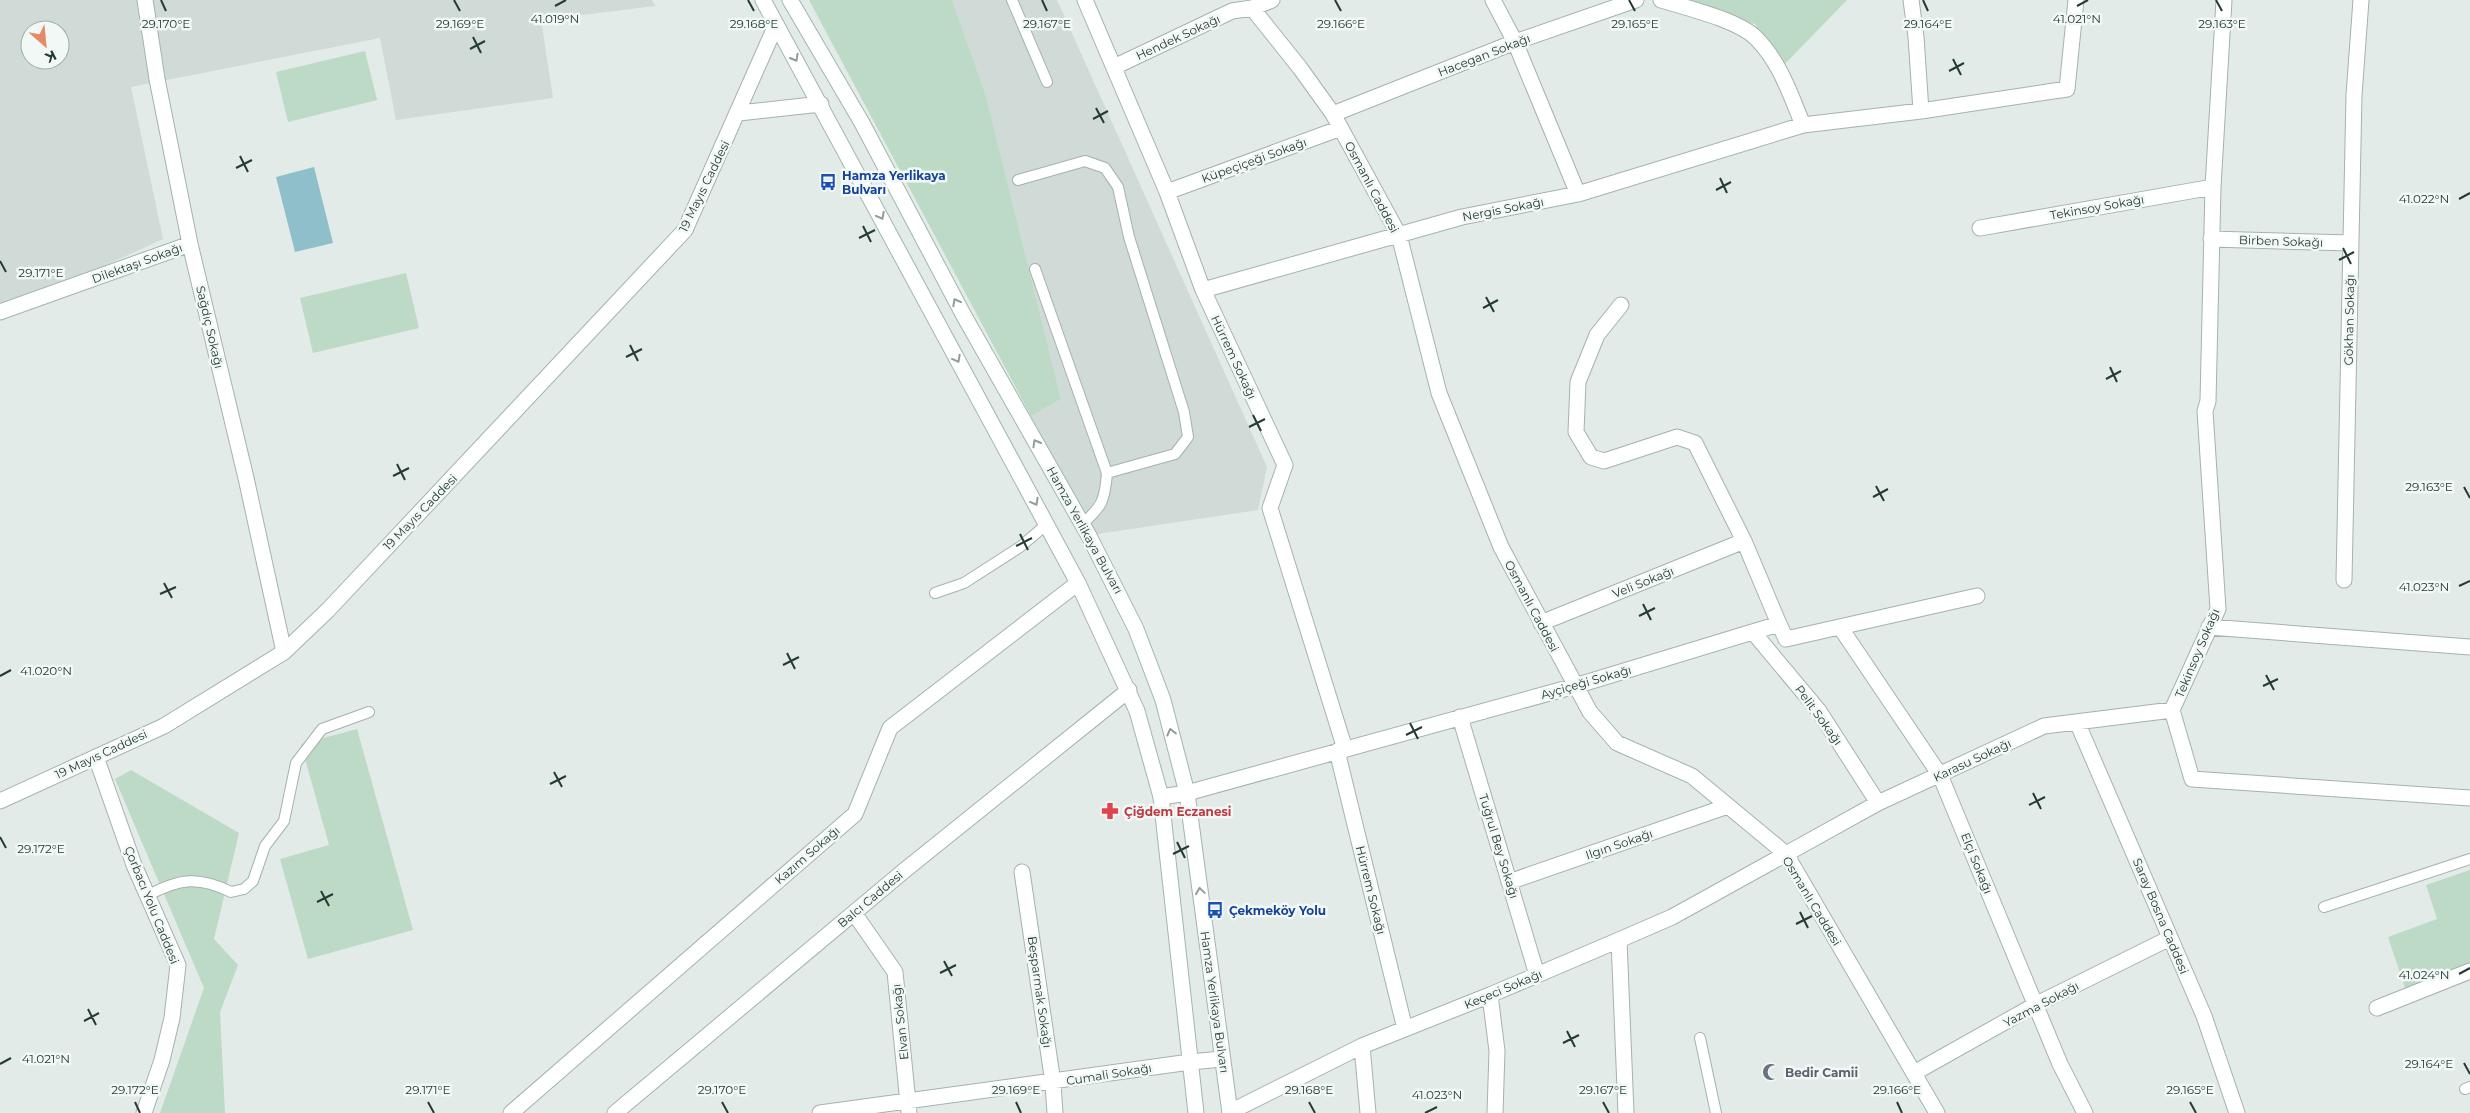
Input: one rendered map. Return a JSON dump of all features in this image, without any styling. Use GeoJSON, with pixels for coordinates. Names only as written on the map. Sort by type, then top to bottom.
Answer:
{"type":"FeatureCollection","features":[{"type":"Feature","properties":{"kind":"street","name":"Sağdıç Sokağı"},"geometry":{"type":"LineString","coordinates":[[145,0],[157,79],[190,244],[246,478],[284,652]]}},
{"type":"Feature","properties":{"kind":"street"},"geometry":{"type":"LineString","coordinates":[[763,0],[1047,524],[1078,583],[1129,690],[1137,711],[1161,797],[1196,1113]]}},
{"type":"Feature","properties":{"kind":"street","name":"Hamza Yerlikaya Bulvarı"},"geometry":{"type":"LineString","coordinates":[[790,0],[862,124],[964,316],[1120,593],[1136,629],[1163,700],[1187,793],[1230,1113]]}},
{"type":"Feature","properties":{"kind":"street","name":"Hürrem Sokağı"},"geometry":{"type":"LineString","coordinates":[[1084,0],[1167,192],[1203,290],[1285,465],[1270,508],[1341,750],[1405,1029]]}},
{"type":"Feature","properties":{"kind":"street","name":"Hendek Sokağı"},"geometry":{"type":"LineString","coordinates":[[1114,67],[1232,11],[1252,8],[1272,0]]}},
{"type":"Feature","properties":{"kind":"street"},"geometry":{"type":"LineString","coordinates":[[1493,0],[1515,42],[1578,194]]}},
{"type":"Feature","properties":{"kind":"street","name":"Hacegan Sokağı"},"geometry":{"type":"LineString","coordinates":[[1333,114],[1515,42],[1636,0]]}},
{"type":"Feature","properties":{"kind":"street"},"geometry":{"type":"LineString","coordinates":[[1661,0],[1726,21],[1756,37],[1780,71],[1803,125]]}},
{"type":"Feature","properties":{"kind":"street"},"geometry":{"type":"LineString","coordinates":[[1911,0],[1916,37],[1921,111]]}},
{"type":"Feature","properties":{"kind":"street","name":"Nergis Sokağı"},"geometry":{"type":"LineString","coordinates":[[1203,290],[1462,217],[1578,194],[1803,125],[1921,111],[2067,89],[2076,0]]}},
{"type":"Feature","properties":{"kind":"street","name":"Tekinsoy Sokağı"},"geometry":{"type":"LineString","coordinates":[[2224,0],[2213,186],[2208,401],[2205,411],[2218,609],[2172,710],[2192,779],[2470,798]]}},
{"type":"Feature","properties":{"kind":"street","name":"Gökhan Sokağı"},"geometry":{"type":"LineString","coordinates":[[2344,580],[2354,95],[2361,0]]}},
{"type":"Feature","properties":{"kind":"street","name":"Osmanlı Caddesi"},"geometry":{"type":"LineString","coordinates":[[1252,8],[1300,68],[1333,114],[1399,235],[1439,393],[1500,547],[1590,712],[1617,742],[1692,776],[1786,854],[1937,1113]]}},
{"type":"Feature","properties":{"kind":"street","name":"19 Mayıs Caddesi"},"geometry":{"type":"LineString","coordinates":[[0,802],[164,726],[284,652],[328,610],[685,230],[776,26]]}},
{"type":"Feature","properties":{"kind":"street"},"geometry":{"type":"LineString","coordinates":[[739,112],[821,104]]}},
{"type":"Feature","properties":{"kind":"street","name":"Küpeçiçeği Sokağı"},"geometry":{"type":"LineString","coordinates":[[1167,192],[1341,128]]}},
{"type":"Feature","properties":{"kind":"street","name":"Tekinsoy Sokağı"},"geometry":{"type":"LineString","coordinates":[[1980,228],[2213,186]]}},
{"type":"Feature","properties":{"kind":"street","name":"Birben Sokağı"},"geometry":{"type":"LineString","coordinates":[[2211,238],[2351,243]]}},
{"type":"Feature","properties":{"kind":"street","name":"Dilektaşı Sokağı"},"geometry":{"type":"LineString","coordinates":[[0,312],[190,244]]}},
{"type":"Feature","properties":{"kind":"street"},"geometry":{"type":"LineString","coordinates":[[1621,305],[1597,335],[1578,382],[1576,432],[1591,457],[1604,461],[1677,437],[1695,443],[1744,541],[1786,640],[1977,596]]}},
{"type":"Feature","properties":{"kind":"street","name":"Veli Sokağı"},"geometry":{"type":"LineString","coordinates":[[1541,623],[1744,541]]}},
{"type":"Feature","properties":{"kind":"street","name":"Kazım Sokağı"},"geometry":{"type":"LineString","coordinates":[[515,1112],[855,814],[890,728],[1078,583]]}},
{"type":"Feature","properties":{"kind":"street","name":"Ayçiçeği Sokağı"},"geometry":{"type":"LineString","coordinates":[[1161,797],[1187,793],[1575,686],[1779,624]]}},
{"type":"Feature","properties":{"kind":"street","name":"Elçi Sokağı"},"geometry":{"type":"LineString","coordinates":[[1840,627],[1940,775],[2060,1064],[2085,1113]]}},
{"type":"Feature","properties":{"kind":"street"},"geometry":{"type":"LineString","coordinates":[[2209,628],[2470,647]]}},
{"type":"Feature","properties":{"kind":"street","name":"Pelit Sokağı"},"geometry":{"type":"LineString","coordinates":[[1753,632],[1819,711],[1878,804]]}},
{"type":"Feature","properties":{"kind":"street","name":"Balcı Caddesi"},"geometry":{"type":"LineString","coordinates":[[615,1113],[854,913],[1129,690]]}},
{"type":"Feature","properties":{"kind":"street","name":"Karasu Sokağı"},"geometry":{"type":"LineString","coordinates":[[1786,854],[1878,804],[2044,726],[2172,710]]}},
{"type":"Feature","properties":{"kind":"street","name":"Tuğrul Bey Sokağı"},"geometry":{"type":"LineString","coordinates":[[1460,718],[1537,975]]}},
{"type":"Feature","properties":{"kind":"street","name":"Saray Bosna Caddesi"},"geometry":{"type":"LineString","coordinates":[[2077,722],[2204,1016],[2237,1113]]}},
{"type":"Feature","properties":{"kind":"street","name":"Çorbacı Yolu Caddesi"},"geometry":{"type":"LineString","coordinates":[[96,757],[134,865],[178,965],[172,1018],[162,1060],[144,1113]]}},
{"type":"Feature","properties":{"kind":"street","name":"Ilgın Sokağı"},"geometry":{"type":"LineString","coordinates":[[1510,882],[1728,806]]}},
{"type":"Feature","properties":{"kind":"street","name":"Keçeci Sokağı"},"geometry":{"type":"LineString","coordinates":[[1230,1113],[1362,1046],[1490,995],[1672,917],[1786,854]]}},
{"type":"Feature","properties":{"kind":"street","name":"Beşparmak Sokağı"},"geometry":{"type":"LineString","coordinates":[[1022,872],[1053,1083],[1055,1113]]}},
{"type":"Feature","properties":{"kind":"street","name":"Elvan Sokağı"},"geometry":{"type":"LineString","coordinates":[[854,913],[894,972],[908,1108]]}},
{"type":"Feature","properties":{"kind":"street","name":"Yazma Sokağı"},"geometry":{"type":"LineString","coordinates":[[1914,1073],[2036,1005],[2170,938]]}},
{"type":"Feature","properties":{"kind":"street"},"geometry":{"type":"LineString","coordinates":[[1619,940],[1626,1113]]}},
{"type":"Feature","properties":{"kind":"street"},"geometry":{"type":"LineString","coordinates":[[2377,1008],[2470,971]]}},
{"type":"Feature","properties":{"kind":"street"},"geometry":{"type":"LineString","coordinates":[[1490,995],[1497,1051],[1495,1113]]}},
{"type":"Feature","properties":{"kind":"street"},"geometry":{"type":"LineString","coordinates":[[1362,1046],[1368,1113]]}},
{"type":"Feature","properties":{"kind":"street","name":"Cumali Sokağı"},"geometry":{"type":"LineString","coordinates":[[820,1113],[908,1108],[1190,1062],[1222,1060]]}},
{"type":"Feature","properties":{"kind":"lane"},"geometry":{"type":"LineString","coordinates":[[1012,0],[1047,82]]}},
{"type":"Feature","properties":{"kind":"lane"},"geometry":{"type":"LineString","coordinates":[[1018,180],[1085,161],[1105,168],[1118,186],[1130,238],[1184,412],[1188,438],[1176,454],[1107,473]]}},
{"type":"Feature","properties":{"kind":"lane"},"geometry":{"type":"LineString","coordinates":[[1035,269],[1107,473],[1106,488],[1100,509],[1082,524]]}},
{"type":"Feature","properties":{"kind":"lane"},"geometry":{"type":"LineString","coordinates":[[935,593],[964,583],[1020,547],[1047,524]]}},
{"type":"Feature","properties":{"kind":"lane"},"geometry":{"type":"LineString","coordinates":[[148,896],[166,886],[189,880],[210,882],[231,892],[244,889],[253,880],[265,846],[284,821],[296,763],[322,729],[369,712]]}},
{"type":"Feature","properties":{"kind":"lane"},"geometry":{"type":"LineString","coordinates":[[2324,907],[2470,858]]}},
{"type":"Feature","properties":{"kind":"lane"},"geometry":{"type":"LineString","coordinates":[[1700,1038],[1716,1113]]}},
{"type":"Feature","properties":{"kind":"shaded area"},"geometry":{"type":"Polygon","coordinates":[[[0,0],[652,0],[655,6],[541,20],[553,98],[396,120],[380,38],[131,87],[163,239],[69,282],[0,307],[0,0]]]}},
{"type":"Feature","properties":{"kind":"shaded area"},"geometry":{"type":"Polygon","coordinates":[[[952,0],[1057,0],[1267,467],[1258,510],[1091,535],[1031,416],[1061,399],[986,96],[952,0]]]}},
{"type":"Feature","properties":{"kind":"green space"},"geometry":{"type":"Polygon","coordinates":[[[809,0],[952,0],[986,96],[1061,399],[1031,416],[809,0]]]}},
{"type":"Feature","properties":{"kind":"green space"},"geometry":{"type":"Polygon","coordinates":[[[1656,0],[1847,0],[1778,71],[1755,24],[1657,3],[1656,0]]]}},
{"type":"Feature","properties":{"kind":"green space"},"geometry":{"type":"Polygon","coordinates":[[[365,51],[377,100],[288,122],[276,72],[365,51]]]}},
{"type":"Feature","properties":{"kind":"green space"},"geometry":{"type":"Polygon","coordinates":[[[406,273],[419,328],[313,353],[300,298],[406,273]]]}},
{"type":"Feature","properties":{"kind":"green space"},"geometry":{"type":"Polygon","coordinates":[[[357,729],[413,930],[308,959],[280,859],[329,845],[301,744],[357,729]]]}},
{"type":"Feature","properties":{"kind":"green space"},"geometry":{"type":"Polygon","coordinates":[[[131,770],[239,833],[214,939],[238,965],[220,1012],[225,1113],[160,1113],[204,988],[115,779],[131,770]]]}},
{"type":"Feature","properties":{"kind":"green space"},"geometry":{"type":"Polygon","coordinates":[[[2470,870],[2470,967],[2406,991],[2388,937],[2437,919],[2426,885],[2470,870]]]}},
{"type":"Feature","properties":{"kind":"water"},"geometry":{"type":"Polygon","coordinates":[[[314,167],[333,243],[295,252],[276,177],[314,167]]]}},
{"type":"Feature","properties":{"kind":"place","name":"Hamza Yerlikaya Bulvarı"},"geometry":{"type":"Point","coordinates":[828,182]}},
{"type":"Feature","properties":{"kind":"place","name":"Çiğdem Eczanesi"},"geometry":{"type":"Point","coordinates":[1110,811]}},
{"type":"Feature","properties":{"kind":"place","name":"Çekmeköy Yolu"},"geometry":{"type":"Point","coordinates":[1215,910]}},
{"type":"Feature","properties":{"kind":"place","name":"Bedir Camii"},"geometry":{"type":"Point","coordinates":[1771,1072]}}]}
